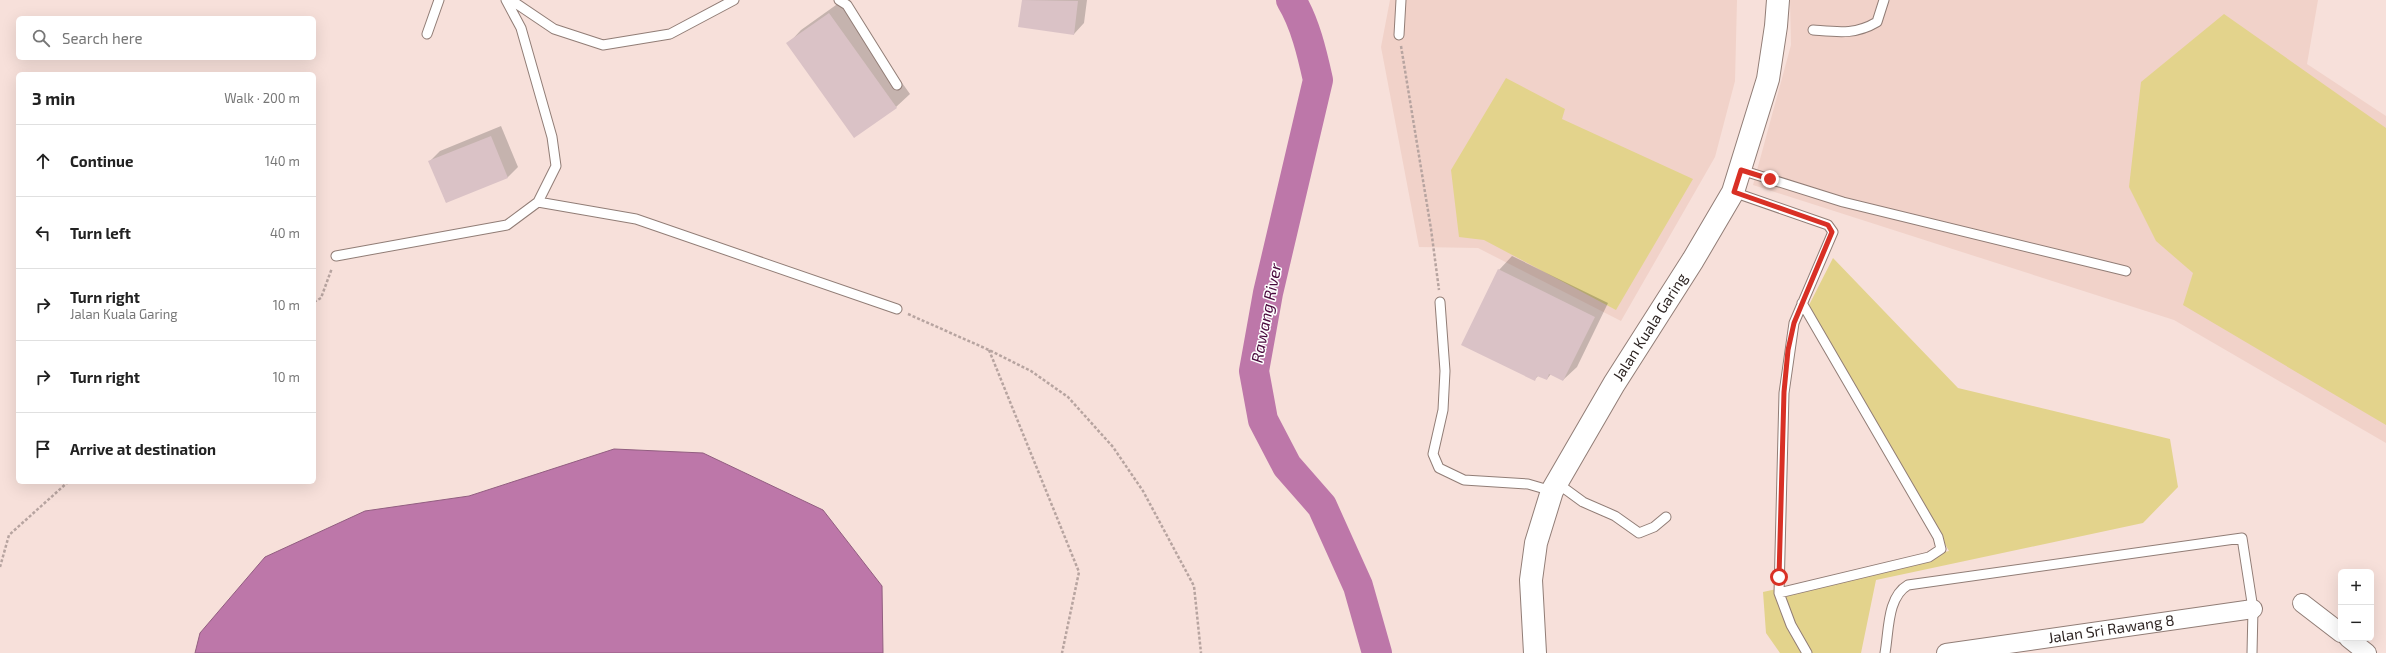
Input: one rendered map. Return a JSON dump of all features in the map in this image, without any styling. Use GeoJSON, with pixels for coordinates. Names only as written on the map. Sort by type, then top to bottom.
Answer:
{"type":"FeatureCollection","features":[{"type":"Feature","properties":{"kind":"street","name":"Jalan Kuala Garing"},"geometry":{"type":"LineString","coordinates":[[1535,653],[1531,580],[1536,543],[1555,487],[1614,384],[1693,260],[1734,192],[1768,79],[1776,26],[1778,0]]}},
{"type":"Feature","properties":{"kind":"street"},"geometry":{"type":"LineString","coordinates":[[2302,603],[2338,631]]}},
{"type":"Feature","properties":{"kind":"street","name":"Jalan Sri Rawang 8"},"geometry":{"type":"LineString","coordinates":[[1946,653],[2047,646],[2253,609]]}},
{"type":"Feature","properties":{"kind":"street"},"geometry":{"type":"LineString","coordinates":[[2352,641],[2367,653]]}},
{"type":"Feature","properties":{"kind":"lane"},"geometry":{"type":"LineString","coordinates":[[427,34],[439,0]]}},
{"type":"Feature","properties":{"kind":"lane"},"geometry":{"type":"LineString","coordinates":[[336,256],[507,225],[538,202],[556,166],[552,137],[521,28],[506,0]]}},
{"type":"Feature","properties":{"kind":"lane"},"geometry":{"type":"LineString","coordinates":[[511,0],[554,29],[603,46],[670,34],[734,0]]}},
{"type":"Feature","properties":{"kind":"lane"},"geometry":{"type":"LineString","coordinates":[[838,0],[846,5],[897,84]]}},
{"type":"Feature","properties":{"kind":"lane"},"geometry":{"type":"LineString","coordinates":[[1399,35],[1401,0]]}},
{"type":"Feature","properties":{"kind":"lane"},"geometry":{"type":"LineString","coordinates":[[1813,30],[1839,32],[1862,30],[1877,22],[1884,0]]}},
{"type":"Feature","properties":{"kind":"lane"},"geometry":{"type":"LineString","coordinates":[[1741,170],[1843,202],[2126,271]]}},
{"type":"Feature","properties":{"kind":"lane"},"geometry":{"type":"LineString","coordinates":[[1734,192],[1828,225],[1832,232],[1794,323],[1784,392],[1779,593],[1791,625],[1807,653]]}},
{"type":"Feature","properties":{"kind":"lane"},"geometry":{"type":"LineString","coordinates":[[538,202],[636,219],[897,309]]}},
{"type":"Feature","properties":{"kind":"lane"},"geometry":{"type":"LineString","coordinates":[[1440,302],[1445,371],[1443,410],[1433,454],[1439,468],[1464,480],[1555,487],[1614,516],[1639,533],[1654,527],[1666,517]]}},
{"type":"Feature","properties":{"kind":"lane"},"geometry":{"type":"LineString","coordinates":[[1779,593],[1930,557],[1941,549],[1938,537],[1802,303]]}},
{"type":"Feature","properties":{"kind":"lane"},"geometry":{"type":"LineString","coordinates":[[1885,653],[1894,598],[1901,589],[1908,585],[2242,538],[2253,609],[2252,653]]}},
{"type":"Feature","properties":{"kind":"path"},"geometry":{"type":"LineString","coordinates":[[1399,35],[1431,229],[1440,302]]}},
{"type":"Feature","properties":{"kind":"path"},"geometry":{"type":"LineString","coordinates":[[316,301],[321,298],[336,256]]}},
{"type":"Feature","properties":{"kind":"path"},"geometry":{"type":"LineString","coordinates":[[897,309],[989,350],[1031,371],[1068,396],[1113,447],[1143,491],[1194,586],[1201,653]]}},
{"type":"Feature","properties":{"kind":"path"},"geometry":{"type":"LineString","coordinates":[[989,350],[1079,572],[1062,653]]}},
{"type":"Feature","properties":{"kind":"path"},"geometry":{"type":"LineString","coordinates":[[0,567],[9,535],[66,484]]}},
{"type":"Feature","properties":{"kind":"shaded area"},"geometry":{"type":"Polygon","coordinates":[[[1390,0],[1737,0],[1735,81],[1715,157],[1621,321],[1478,248],[1419,247],[1381,47],[1390,0]]]}},
{"type":"Feature","properties":{"kind":"shaded area"},"geometry":{"type":"Polygon","coordinates":[[[1790,0],[2318,0],[2307,64],[2386,116],[2386,443],[2174,320],[1753,185],[1791,45],[1790,0]]]}},
{"type":"Feature","properties":{"kind":"shaded area"},"geometry":{"type":"Polygon","coordinates":[[[2224,14],[2386,128],[2386,425],[2183,305],[2193,273],[2156,241],[2129,187],[2141,82],[2224,14]]]}},
{"type":"Feature","properties":{"kind":"shaded area"},"geometry":{"type":"Polygon","coordinates":[[[1506,78],[1565,109],[1562,119],[1693,179],[1616,310],[1484,240],[1459,237],[1451,170],[1506,78]]]}},
{"type":"Feature","properties":{"kind":"shaded area"},"geometry":{"type":"Polygon","coordinates":[[[1833,258],[1958,388],[2170,439],[2178,487],[2143,523],[1876,580],[1861,653],[1780,653],[1766,633],[1763,592],[1949,551],[1807,309],[1833,258]]]}},
{"type":"Feature","properties":{"kind":"shaded area"},"geometry":{"type":"Polygon","coordinates":[[[614,449],[703,453],[823,510],[882,586],[883,653],[195,653],[200,633],[265,557],[365,511],[469,496],[614,449]]]}},
{"type":"Feature","properties":{"kind":"building"},"geometry":{"type":"Polygon","coordinates":[[[1022,0],[1078,1],[1074,35],[1018,27],[1022,0]]]}},
{"type":"Feature","properties":{"kind":"building"},"geometry":{"type":"Polygon","coordinates":[[[829,13],[897,108],[854,138],[786,43],[829,13]]]}},
{"type":"Feature","properties":{"kind":"building"},"geometry":{"type":"Polygon","coordinates":[[[491,136],[508,178],[446,203],[428,161],[491,136]]]}},
{"type":"Feature","properties":{"kind":"building"},"geometry":{"type":"Polygon","coordinates":[[[1498,269],[1595,317],[1563,381],[1549,374],[1547,380],[1537,376],[1535,381],[1461,345],[1498,269]]]}},
{"type":"Feature","properties":{"kind":"waterway","name":"Rawang River"},"geometry":{"type":"LineString","coordinates":[[1291,0],[1304,28],[1311,49],[1318,80],[1268,293],[1254,371],[1263,420],[1287,466],[1322,506],[1358,586],[1377,653]]}},
{"type":"Feature","properties":{"kind":"route"},"geometry":{"type":"LineString","coordinates":[[1770,179],[1741,170],[1734,192],[1828,225],[1832,232],[1830,241],[1794,323],[1788,350],[1784,392],[1779,577]]}}]}
